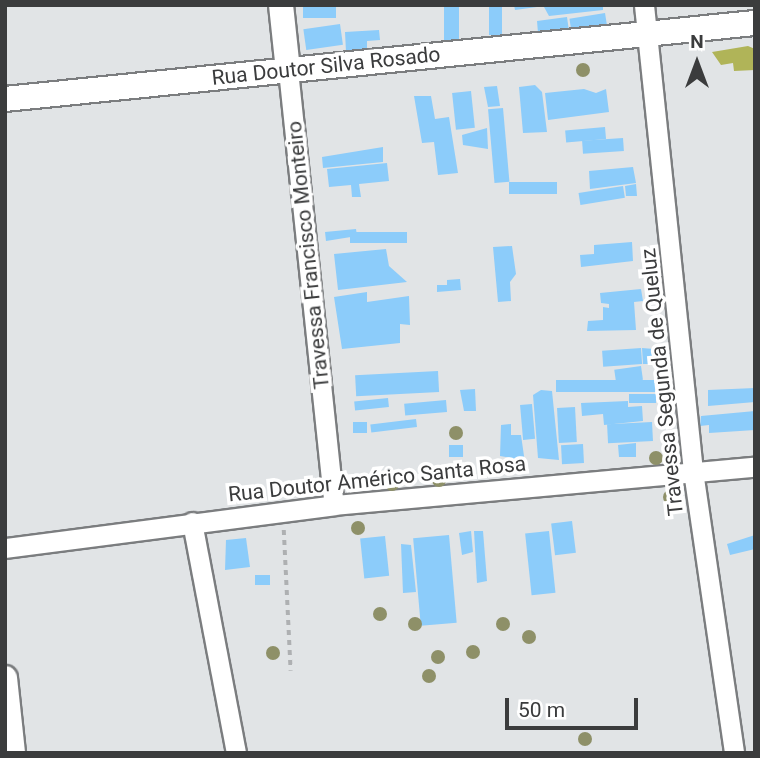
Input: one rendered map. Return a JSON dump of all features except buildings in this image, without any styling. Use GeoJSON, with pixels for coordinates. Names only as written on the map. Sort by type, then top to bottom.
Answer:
{"type":"FeatureCollection","features":[{"type":"Feature","properties":{"kind":"street","name":"Travessa Francisco Monteiro"},"geometry":{"type":"LineString","coordinates":[[281,5],[334,505]]}},
{"type":"Feature","properties":{"kind":"street","name":"Travessa Segunda de Queluz"},"geometry":{"type":"LineString","coordinates":[[644,5],[693,471],[734,753]]}},
{"type":"Feature","properties":{"kind":"street","name":"Rua Doutor Silva Rosado"},"geometry":{"type":"LineString","coordinates":[[5,99],[755,23]]}},
{"type":"Feature","properties":{"kind":"street","name":"Rua Doutor Américo Santa Rosa"},"geometry":{"type":"LineString","coordinates":[[5,548],[334,505],[755,467]]}},
{"type":"Feature","properties":{"kind":"street"},"geometry":{"type":"LineString","coordinates":[[192,522],[236,753]]}},
{"type":"Feature","properties":{"kind":"street"},"geometry":{"type":"LineString","coordinates":[[5,678],[13,753]]}},
{"type":"Feature","properties":{"kind":"path"},"geometry":{"type":"LineString","coordinates":[[283,511],[291,671]]}},
{"type":"Feature","properties":{"kind":"green space"},"geometry":{"type":"Polygon","coordinates":[[[748,46],[755,49],[755,70],[734,71],[733,63],[721,65],[712,52],[748,46]]]}}]}
